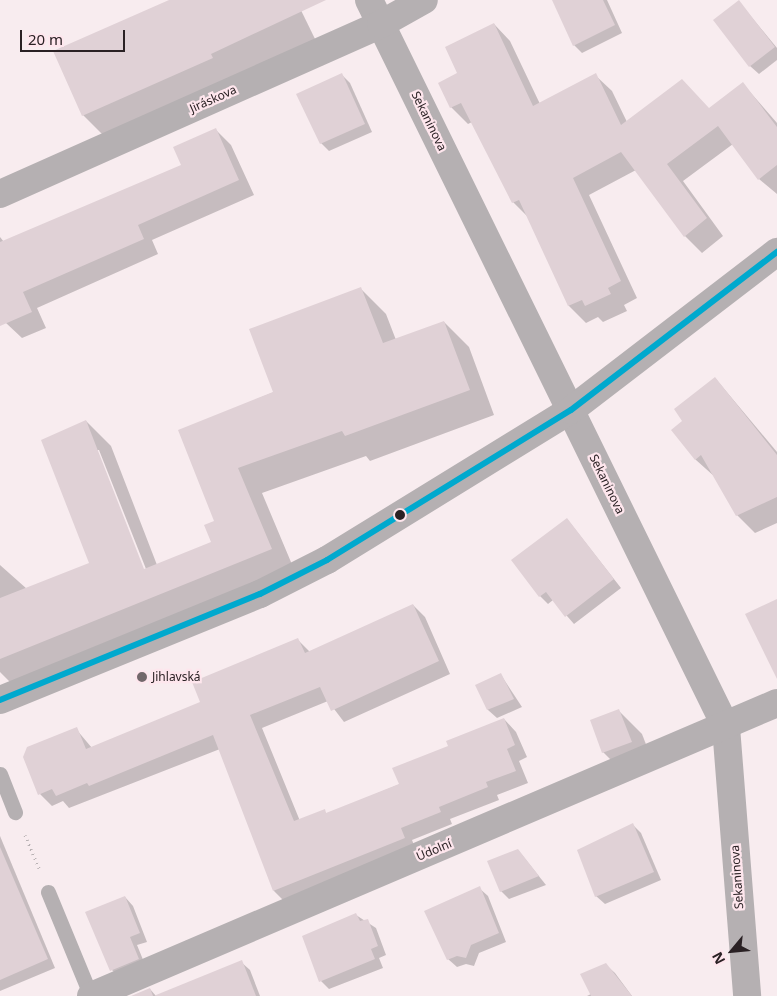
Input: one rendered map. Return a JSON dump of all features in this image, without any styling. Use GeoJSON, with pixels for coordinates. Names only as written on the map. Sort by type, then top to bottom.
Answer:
{"type":"FeatureCollection","features":[{"type":"Feature","properties":{"kind":"street","name":"Sekaninova"},"geometry":{"type":"LineString","coordinates":[[369,0],[726,727],[747,996]]}},
{"type":"Feature","properties":{"kind":"street","name":"Jiráskova"},"geometry":{"type":"LineString","coordinates":[[0,194],[381,24],[424,0]]}},
{"type":"Feature","properties":{"kind":"street"},"geometry":{"type":"LineString","coordinates":[[0,700],[298,576],[571,410],[777,252]]}},
{"type":"Feature","properties":{"kind":"street","name":"Údolní"},"geometry":{"type":"LineString","coordinates":[[91,995],[726,727],[777,703]]}},
{"type":"Feature","properties":{"kind":"lane"},"geometry":{"type":"LineString","coordinates":[[0,774],[15,812]]}},
{"type":"Feature","properties":{"kind":"lane"},"geometry":{"type":"LineString","coordinates":[[48,892],[91,995]]}},
{"type":"Feature","properties":{"kind":"path"},"geometry":{"type":"LineString","coordinates":[[15,812],[48,892]]}},
{"type":"Feature","properties":{"kind":"building"},"geometry":{"type":"Polygon","coordinates":[[[169,0],[326,0],[211,54],[213,58],[82,116],[53,51],[169,0]]]}},
{"type":"Feature","properties":{"kind":"building"},"geometry":{"type":"Polygon","coordinates":[[[552,0],[603,0],[615,25],[573,46],[552,0]]]}},
{"type":"Feature","properties":{"kind":"building"},"geometry":{"type":"Polygon","coordinates":[[[739,0],[775,47],[749,67],[713,20],[739,0]]]}},
{"type":"Feature","properties":{"kind":"building"},"geometry":{"type":"Polygon","coordinates":[[[494,23],[533,106],[596,73],[621,125],[682,79],[709,108],[743,82],[777,127],[777,165],[758,180],[718,126],[667,164],[707,218],[684,237],[621,152],[573,178],[621,281],[608,288],[611,294],[585,306],[582,300],[568,306],[519,200],[512,203],[461,103],[450,108],[438,83],[457,73],[445,47],[494,23]]]}},
{"type":"Feature","properties":{"kind":"building"},"geometry":{"type":"Polygon","coordinates":[[[342,73],[365,124],[320,144],[296,94],[342,73]]]}},
{"type":"Feature","properties":{"kind":"building"},"geometry":{"type":"Polygon","coordinates":[[[216,128],[239,180],[138,225],[144,239],[23,292],[32,312],[0,326],[0,242],[181,165],[173,147],[216,128]]]}},
{"type":"Feature","properties":{"kind":"building"},"geometry":{"type":"Polygon","coordinates":[[[361,287],[383,343],[444,321],[470,390],[345,436],[342,431],[238,468],[272,549],[0,659],[0,598],[89,563],[41,440],[86,420],[144,569],[211,542],[204,525],[214,521],[178,430],[273,392],[249,329],[361,287]]]}},
{"type":"Feature","properties":{"kind":"building"},"geometry":{"type":"Polygon","coordinates":[[[715,377],[777,455],[777,497],[736,516],[701,455],[695,460],[671,430],[682,421],[674,409],[715,377]]]}},
{"type":"Feature","properties":{"kind":"building"},"geometry":{"type":"Polygon","coordinates":[[[567,518],[614,579],[565,617],[546,592],[539,597],[511,560],[567,518]]]}},
{"type":"Feature","properties":{"kind":"building"},"geometry":{"type":"Polygon","coordinates":[[[777,599],[777,679],[745,614],[777,599]]]}},
{"type":"Feature","properties":{"kind":"building"},"geometry":{"type":"Polygon","coordinates":[[[413,604],[439,661],[331,711],[320,687],[250,715],[294,821],[325,809],[326,813],[399,784],[392,768],[448,746],[446,741],[504,718],[515,745],[507,749],[516,771],[486,782],[488,787],[439,807],[441,812],[401,828],[405,838],[273,891],[213,735],[89,786],[87,783],[56,796],[52,789],[38,795],[23,757],[27,747],[77,727],[86,749],[200,702],[192,682],[298,638],[305,653],[413,604]]]}},
{"type":"Feature","properties":{"kind":"building"},"geometry":{"type":"Polygon","coordinates":[[[501,673],[514,699],[487,710],[475,685],[501,673]]]}},
{"type":"Feature","properties":{"kind":"building"},"geometry":{"type":"Polygon","coordinates":[[[619,709],[632,742],[602,753],[590,720],[619,709]]]}},
{"type":"Feature","properties":{"kind":"building"},"geometry":{"type":"Polygon","coordinates":[[[633,823],[654,872],[595,897],[577,850],[633,823]]]}},
{"type":"Feature","properties":{"kind":"building"},"geometry":{"type":"Polygon","coordinates":[[[0,847],[48,959],[0,980],[0,847]]]}},
{"type":"Feature","properties":{"kind":"building"},"geometry":{"type":"Polygon","coordinates":[[[518,849],[539,876],[500,892],[487,861],[518,849]]]}},
{"type":"Feature","properties":{"kind":"building"},"geometry":{"type":"Polygon","coordinates":[[[480,886],[499,933],[471,945],[466,958],[457,956],[447,960],[424,911],[480,886]]]}},
{"type":"Feature","properties":{"kind":"building"},"geometry":{"type":"Polygon","coordinates":[[[125,896],[140,933],[130,937],[139,959],[110,971],[85,912],[125,896]]]}},
{"type":"Feature","properties":{"kind":"building"},"geometry":{"type":"Polygon","coordinates":[[[356,913],[360,921],[368,919],[378,946],[371,949],[375,959],[319,982],[302,936],[356,913]]]}},
{"type":"Feature","properties":{"kind":"building"},"geometry":{"type":"Polygon","coordinates":[[[242,960],[256,996],[156,996],[156,995],[242,960]]]}},
{"type":"Feature","properties":{"kind":"building"},"geometry":{"type":"Polygon","coordinates":[[[606,963],[632,996],[591,996],[580,974],[606,963]]]}},
{"type":"Feature","properties":{"kind":"building"},"geometry":{"type":"Polygon","coordinates":[[[150,988],[153,996],[131,996],[150,988]]]}},
{"type":"Feature","properties":{"kind":"transit line"},"geometry":{"type":"LineString","coordinates":[[0,700],[260,594],[327,560],[571,410],[777,252]]}},
{"type":"Feature","properties":{"kind":"place","name":"Jihlavská"},"geometry":{"type":"Point","coordinates":[142,677]}}]}
